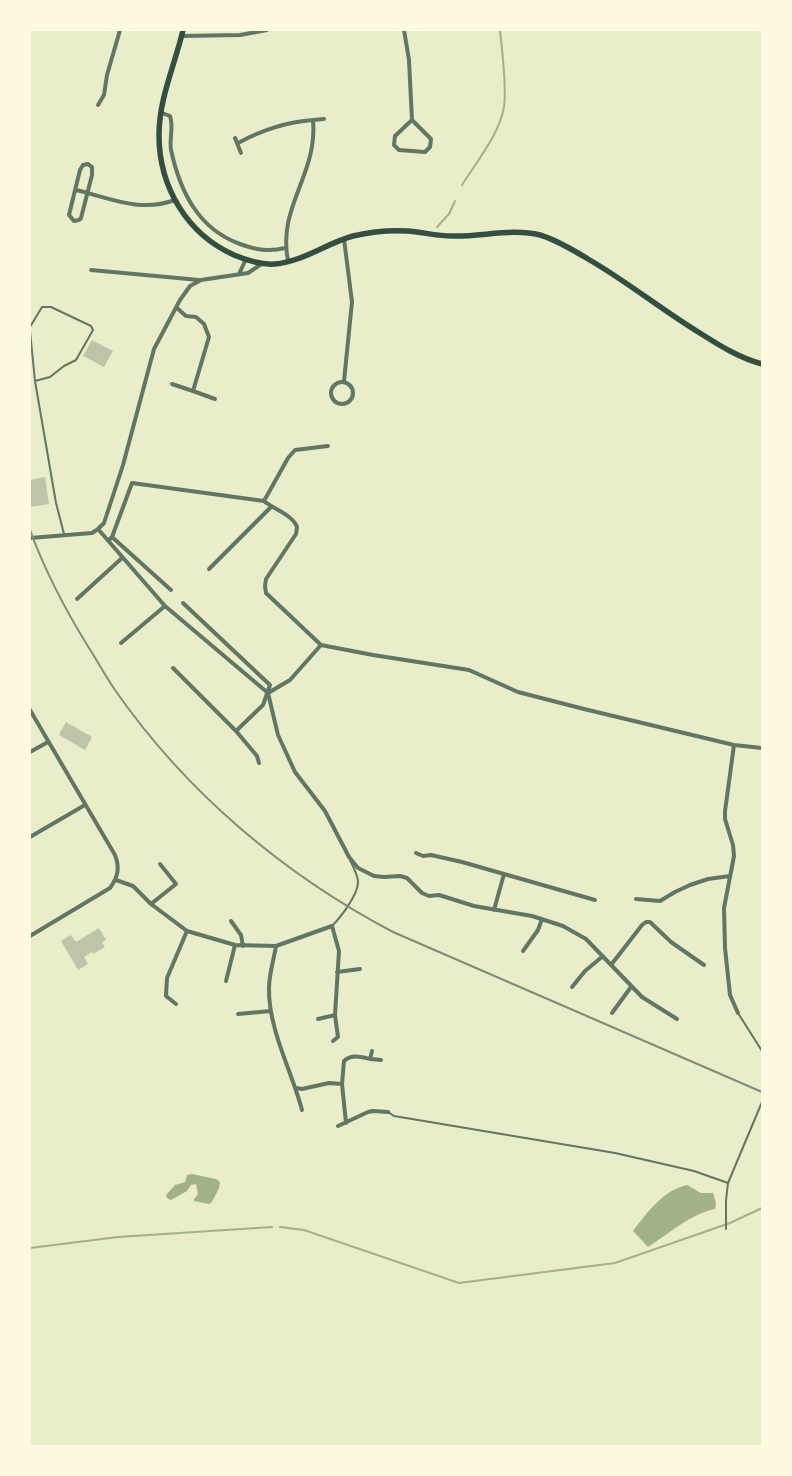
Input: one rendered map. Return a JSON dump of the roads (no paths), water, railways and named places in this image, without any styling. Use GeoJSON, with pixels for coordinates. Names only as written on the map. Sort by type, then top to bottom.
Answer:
{"type":"FeatureCollection","features":[{"type":"Feature","properties":{"kind":"main road"},"geometry":{"type":"LineString","coordinates":[[183,33],[167,84],[159,135],[160,147],[168,183],[186,219],[205,238],[223,250],[246,259],[274,264],[288,261],[344,239],[368,233],[396,231],[452,236],[513,233],[538,235],[596,263],[673,316],[737,356],[762,364]]}},
{"type":"Feature","properties":{"kind":"street"},"geometry":{"type":"LineString","coordinates":[[98,106],[104,95],[111,59],[120,30]]}},
{"type":"Feature","properties":{"kind":"street"},"geometry":{"type":"LineString","coordinates":[[183,33],[240,35],[267,30]]}},
{"type":"Feature","properties":{"kind":"street"},"geometry":{"type":"LineString","coordinates":[[404,30],[409,60],[412,120],[431,139],[430,147],[425,152],[398,150],[394,145],[395,136],[412,120]]}},
{"type":"Feature","properties":{"kind":"street"},"geometry":{"type":"LineString","coordinates":[[162,113],[170,116],[171,148],[185,195],[203,220],[220,236],[247,247],[262,250],[285,248]]}},
{"type":"Feature","properties":{"kind":"street"},"geometry":{"type":"LineString","coordinates":[[238,143],[270,128],[298,121],[324,119]]}},
{"type":"Feature","properties":{"kind":"street"},"geometry":{"type":"LineString","coordinates":[[288,261],[285,248],[288,216],[303,182],[310,160],[314,133],[313,120]]}},
{"type":"Feature","properties":{"kind":"street"},"geometry":{"type":"LineString","coordinates":[[236,138],[241,153]]}},
{"type":"Feature","properties":{"kind":"street"},"geometry":{"type":"LineString","coordinates":[[83,164],[88,164],[92,167],[92,170],[81,218],[74,221],[70,215],[76,190],[82,166],[83,164]]}},
{"type":"Feature","properties":{"kind":"street"},"geometry":{"type":"LineString","coordinates":[[76,190],[135,205],[156,205],[175,200]]}},
{"type":"Feature","properties":{"kind":"street"},"geometry":{"type":"LineString","coordinates":[[344,239],[352,302],[344,381]]}},
{"type":"Feature","properties":{"kind":"street"},"geometry":{"type":"LineString","coordinates":[[239,274],[246,259]]}},
{"type":"Feature","properties":{"kind":"street"},"geometry":{"type":"LineString","coordinates":[[91,270],[201,280],[248,273],[263,263]]}},
{"type":"Feature","properties":{"kind":"street"},"geometry":{"type":"LineString","coordinates":[[30,538],[92,533],[104,523],[122,470],[154,349],[190,286],[201,280]]}},
{"type":"Feature","properties":{"kind":"street"},"geometry":{"type":"LineString","coordinates":[[176,308],[186,316],[196,317],[204,324],[209,338],[193,391]]}},
{"type":"Feature","properties":{"kind":"street"},"geometry":{"type":"LineString","coordinates":[[344,381],[350,385],[353,393],[352,399],[344,404],[333,399],[331,393],[335,385],[344,381]]}},
{"type":"Feature","properties":{"kind":"street"},"geometry":{"type":"LineString","coordinates":[[172,384],[215,399]]}},
{"type":"Feature","properties":{"kind":"street"},"geometry":{"type":"LineString","coordinates":[[264,500],[288,458],[295,450],[328,446]]}},
{"type":"Feature","properties":{"kind":"street"},"geometry":{"type":"LineString","coordinates":[[110,539],[132,484],[264,500],[271,508],[292,519],[297,527],[296,534],[266,579],[264,586],[266,592],[321,645],[470,670],[518,692],[593,712],[734,745],[762,748]]}},
{"type":"Feature","properties":{"kind":"street"},"geometry":{"type":"LineString","coordinates":[[209,569],[271,508]]}},
{"type":"Feature","properties":{"kind":"street"},"geometry":{"type":"LineString","coordinates":[[98,529],[172,590]]}},
{"type":"Feature","properties":{"kind":"street"},"geometry":{"type":"LineString","coordinates":[[110,539],[122,558],[166,606],[268,693],[278,734],[295,772],[325,811],[349,857],[358,868],[374,876],[400,876],[411,881],[422,893],[429,896],[449,898],[474,906],[542,919],[564,926],[586,939],[642,997],[677,1019]]}},
{"type":"Feature","properties":{"kind":"street"},"geometry":{"type":"LineString","coordinates":[[77,599],[122,558]]}},
{"type":"Feature","properties":{"kind":"street"},"geometry":{"type":"LineString","coordinates":[[183,603],[270,685],[263,705],[236,731]]}},
{"type":"Feature","properties":{"kind":"street"},"geometry":{"type":"LineString","coordinates":[[121,643],[166,606]]}},
{"type":"Feature","properties":{"kind":"street"},"geometry":{"type":"LineString","coordinates":[[268,693],[290,680],[321,645]]}},
{"type":"Feature","properties":{"kind":"street"},"geometry":{"type":"LineString","coordinates":[[173,668],[236,731],[257,756],[259,763]]}},
{"type":"Feature","properties":{"kind":"street"},"geometry":{"type":"LineString","coordinates":[[30,710],[115,855],[118,870],[116,880],[110,888],[30,936]]}},
{"type":"Feature","properties":{"kind":"street"},"geometry":{"type":"LineString","coordinates":[[30,752],[48,742]]}},
{"type":"Feature","properties":{"kind":"street"},"geometry":{"type":"LineString","coordinates":[[734,745],[725,812],[734,856],[724,908],[725,948],[730,995],[738,1012]]}},
{"type":"Feature","properties":{"kind":"street"},"geometry":{"type":"LineString","coordinates":[[30,837],[86,805]]}},
{"type":"Feature","properties":{"kind":"street"},"geometry":{"type":"LineString","coordinates":[[416,853],[423,856],[442,857],[595,900]]}},
{"type":"Feature","properties":{"kind":"street"},"geometry":{"type":"LineString","coordinates":[[151,904],[176,884],[160,864]]}},
{"type":"Feature","properties":{"kind":"street"},"geometry":{"type":"LineString","coordinates":[[494,910],[504,874]]}},
{"type":"Feature","properties":{"kind":"street"},"geometry":{"type":"LineString","coordinates":[[636,898],[660,901],[690,885],[721,876],[730,876]]}},
{"type":"Feature","properties":{"kind":"street"},"geometry":{"type":"LineString","coordinates":[[116,880],[133,886],[151,904],[188,930],[235,945],[276,946],[332,926],[339,951],[335,1015],[338,1036],[333,1041]]}},
{"type":"Feature","properties":{"kind":"street"},"geometry":{"type":"LineString","coordinates":[[523,951],[538,930],[542,919]]}},
{"type":"Feature","properties":{"kind":"street"},"geometry":{"type":"LineString","coordinates":[[231,921],[241,935],[243,946]]}},
{"type":"Feature","properties":{"kind":"street"},"geometry":{"type":"LineString","coordinates":[[611,965],[646,922],[650,922],[671,942],[704,965]]}},
{"type":"Feature","properties":{"kind":"street"},"geometry":{"type":"LineString","coordinates":[[176,1004],[166,996],[167,978],[188,930]]}},
{"type":"Feature","properties":{"kind":"street"},"geometry":{"type":"LineString","coordinates":[[226,981],[235,945]]}},
{"type":"Feature","properties":{"kind":"street"},"geometry":{"type":"LineString","coordinates":[[276,946],[269,987],[271,1011],[284,1059],[296,1088],[302,1110]]}},
{"type":"Feature","properties":{"kind":"street"},"geometry":{"type":"LineString","coordinates":[[572,988],[584,970],[602,956]]}},
{"type":"Feature","properties":{"kind":"street"},"geometry":{"type":"LineString","coordinates":[[337,972],[360,969]]}},
{"type":"Feature","properties":{"kind":"street"},"geometry":{"type":"LineString","coordinates":[[612,1013],[631,987]]}},
{"type":"Feature","properties":{"kind":"street"},"geometry":{"type":"LineString","coordinates":[[238,1014],[271,1011]]}},
{"type":"Feature","properties":{"kind":"street"},"geometry":{"type":"LineString","coordinates":[[318,1019],[335,1015]]}},
{"type":"Feature","properties":{"kind":"street"},"geometry":{"type":"LineString","coordinates":[[370,1058],[372,1051]]}},
{"type":"Feature","properties":{"kind":"street"},"geometry":{"type":"LineString","coordinates":[[346,1123],[342,1084],[344,1060],[348,1057],[356,1056],[381,1060]]}},
{"type":"Feature","properties":{"kind":"street"},"geometry":{"type":"LineString","coordinates":[[296,1088],[302,1089],[329,1083],[342,1084]]}},
{"type":"Feature","properties":{"kind":"street"},"geometry":{"type":"LineString","coordinates":[[338,1126],[373,1110],[388,1112]]}},
{"type":"Feature","properties":{"kind":"lane"},"geometry":{"type":"LineString","coordinates":[[30,327],[42,307],[51,307],[91,326],[93,330],[76,360],[64,366],[50,377],[35,381]]}},
{"type":"Feature","properties":{"kind":"lane"},"geometry":{"type":"LineString","coordinates":[[30,331],[35,381],[56,503],[65,536]]}},
{"type":"Feature","properties":{"kind":"lane"},"geometry":{"type":"LineString","coordinates":[[332,926],[340,918],[358,886],[349,857]]}},
{"type":"Feature","properties":{"kind":"lane"},"geometry":{"type":"LineString","coordinates":[[738,1012],[762,1051]]}},
{"type":"Feature","properties":{"kind":"lane"},"geometry":{"type":"LineString","coordinates":[[726,1229],[728,1182],[762,1102]]}},
{"type":"Feature","properties":{"kind":"lane"},"geometry":{"type":"LineString","coordinates":[[388,1112],[392,1116],[615,1152],[694,1171],[728,1182]]}},
{"type":"Feature","properties":{"kind":"waterway"},"geometry":{"type":"LineString","coordinates":[[462,185],[492,138],[504,107],[505,79],[500,30]]}},
{"type":"Feature","properties":{"kind":"waterway"},"geometry":{"type":"LineString","coordinates":[[437,227],[449,214],[455,201]]}},
{"type":"Feature","properties":{"kind":"waterway"},"geometry":{"type":"LineString","coordinates":[[280,1227],[304,1230],[459,1283],[615,1263],[730,1223],[762,1208]]}},
{"type":"Feature","properties":{"kind":"waterway"},"geometry":{"type":"LineString","coordinates":[[30,1248],[118,1237],[272,1227]]}},
{"type":"Feature","properties":{"kind":"railway"},"geometry":{"type":"LineString","coordinates":[[30,530],[49,576],[72,620],[112,685],[143,727],[173,763],[205,796],[239,828],[275,857],[352,909],[393,932],[762,1092]]}}]}
